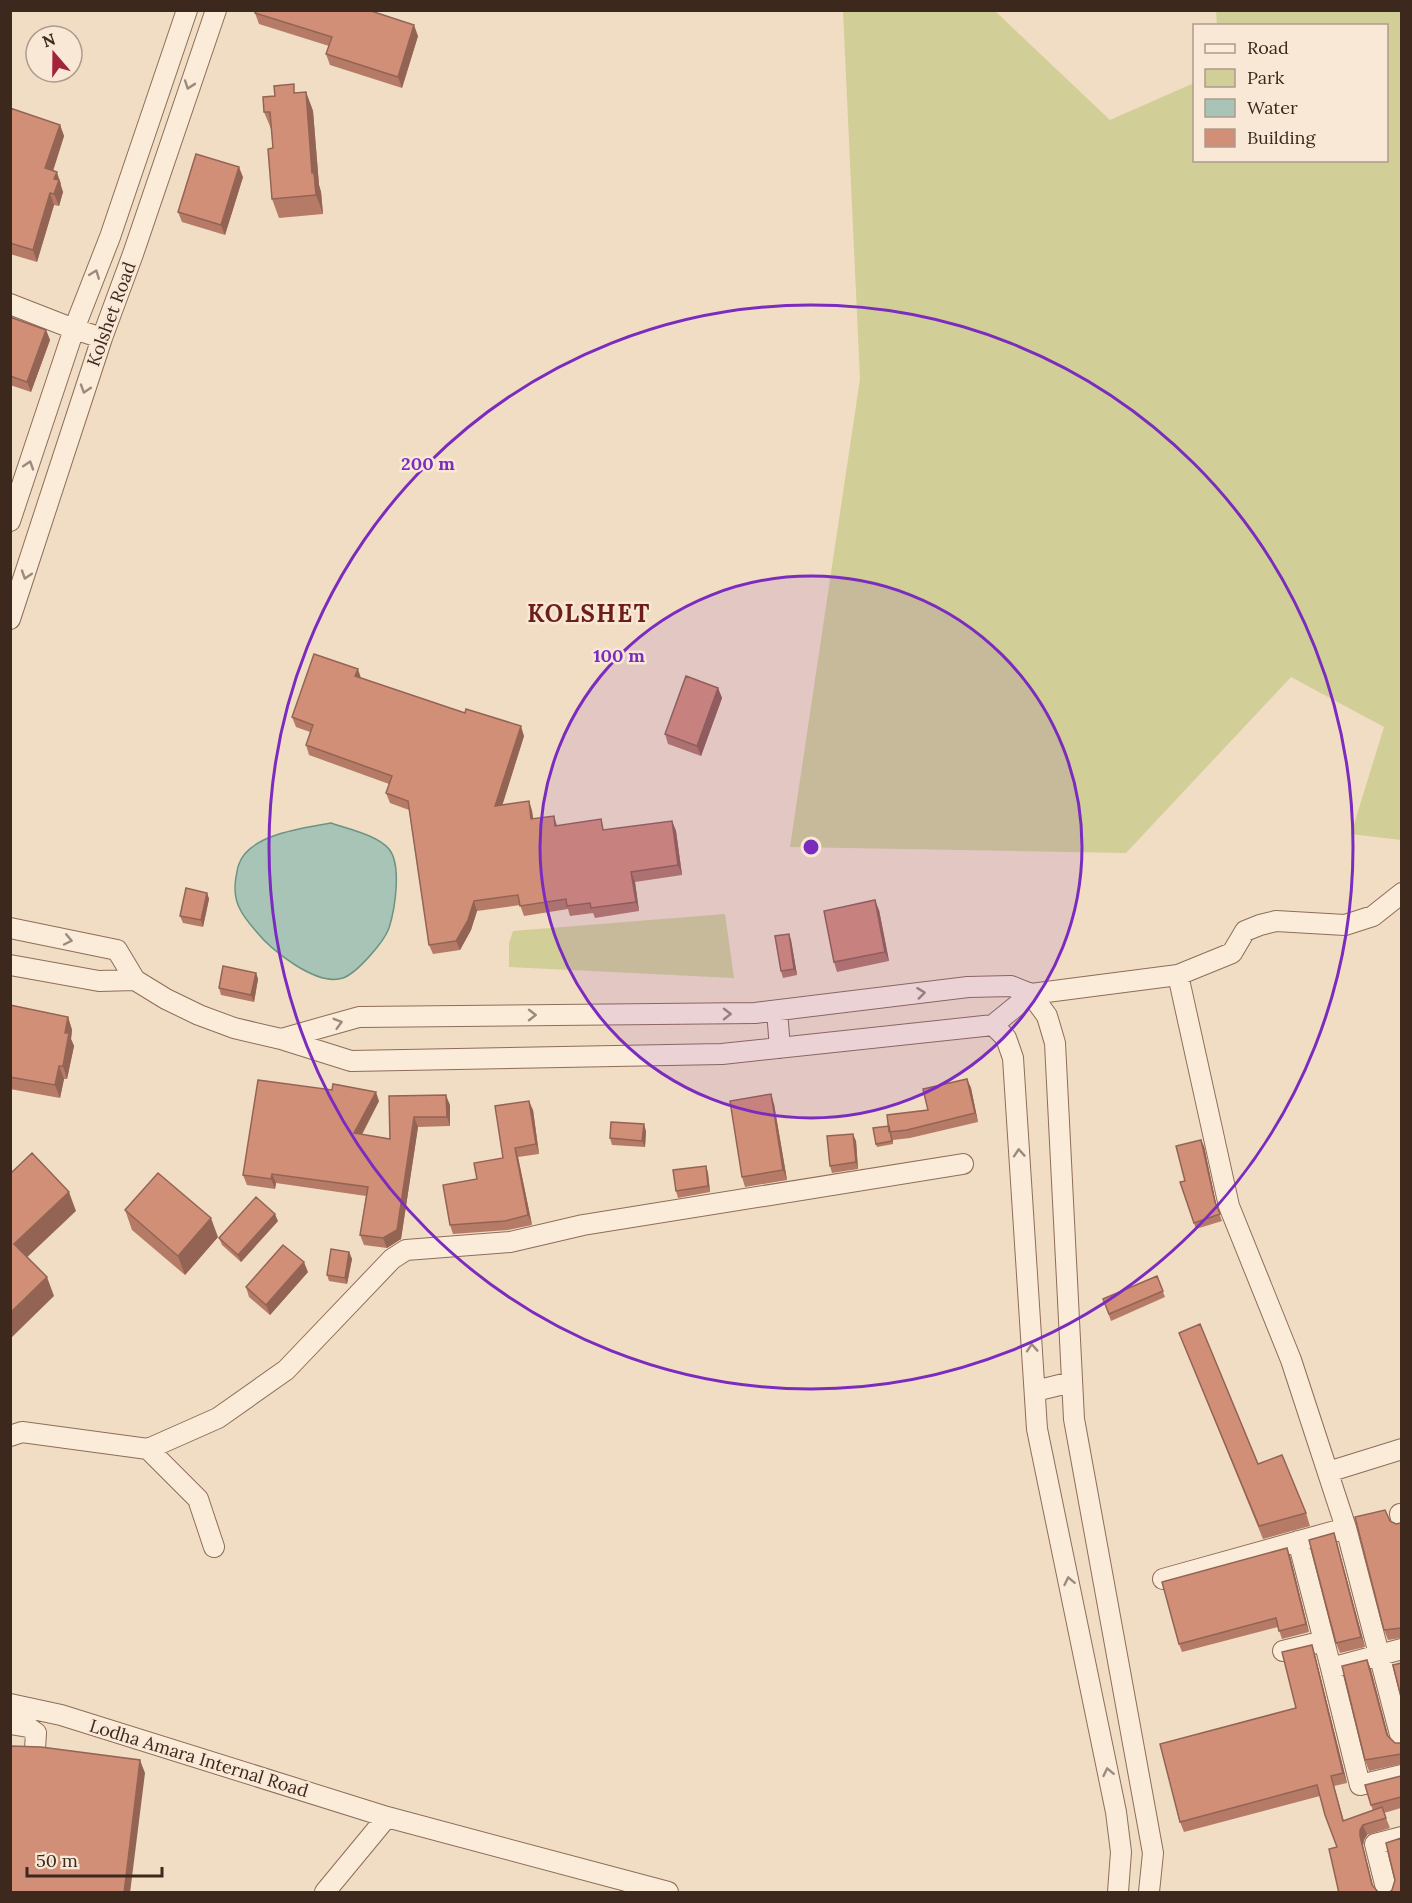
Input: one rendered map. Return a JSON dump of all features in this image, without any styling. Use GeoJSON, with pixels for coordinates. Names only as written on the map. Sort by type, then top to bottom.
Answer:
{"type":"FeatureCollection","features":[{"type":"Feature","properties":{"kind":"street","name":"Kolshet Road"},"geometry":{"type":"LineString","coordinates":[[10,520],[74,329],[110,237],[187,10]]}},
{"type":"Feature","properties":{"kind":"street","name":"Kolshet Road"},"geometry":{"type":"LineString","coordinates":[[10,619],[102,338],[216,10]]}},
{"type":"Feature","properties":{"kind":"street"},"geometry":{"type":"LineString","coordinates":[[172,52],[198,59]]}},
{"type":"Feature","properties":{"kind":"street"},"geometry":{"type":"LineString","coordinates":[[10,304],[102,338]]}},
{"type":"Feature","properties":{"kind":"street"},"geometry":{"type":"LineString","coordinates":[[281,1039],[359,1017],[755,1013],[968,987],[1011,986],[1031,994],[1178,975],[1232,953],[1245,931],[1260,925],[1276,921],[1345,925],[1373,915],[1401,893]]}},
{"type":"Feature","properties":{"kind":"street"},"geometry":{"type":"LineString","coordinates":[[10,928],[117,950],[135,980],[199,1016],[351,1061],[722,1054],[993,1025],[1031,994]]}},
{"type":"Feature","properties":{"kind":"street"},"geometry":{"type":"LineString","coordinates":[[10,964],[99,981],[135,980]]}},
{"type":"Feature","properties":{"kind":"street"},"geometry":{"type":"LineString","coordinates":[[1178,975],[1229,1206],[1291,1360],[1346,1528],[1401,1742]]}},
{"type":"Feature","properties":{"kind":"street"},"geometry":{"type":"LineString","coordinates":[[1031,994],[1047,1016],[1055,1043],[1074,1419],[1153,1853],[1149,1893]]}},
{"type":"Feature","properties":{"kind":"street"},"geometry":{"type":"LineString","coordinates":[[777,1011],[780,1048]]}},
{"type":"Feature","properties":{"kind":"street"},"geometry":{"type":"LineString","coordinates":[[993,1025],[1006,1038],[1013,1058],[1037,1429],[1116,1812],[1121,1852],[1118,1893]]}},
{"type":"Feature","properties":{"kind":"street"},"geometry":{"type":"LineString","coordinates":[[10,1436],[22,1432],[148,1449],[218,1418],[286,1370],[392,1258],[405,1250],[510,1242],[583,1225],[963,1164]]}},
{"type":"Feature","properties":{"kind":"street"},"geometry":{"type":"LineString","coordinates":[[1035,1392],[1072,1382]]}},
{"type":"Feature","properties":{"kind":"street"},"geometry":{"type":"LineString","coordinates":[[148,1449],[198,1498],[214,1546]]}},
{"type":"Feature","properties":{"kind":"street"},"geometry":{"type":"LineString","coordinates":[[1328,1472],[1401,1449]]}},
{"type":"Feature","properties":{"kind":"street"},"geometry":{"type":"LineString","coordinates":[[1163,1579],[1346,1528]]}},
{"type":"Feature","properties":{"kind":"street"},"geometry":{"type":"LineString","coordinates":[[1298,1541],[1360,1785],[1401,1775]]}},
{"type":"Feature","properties":{"kind":"street"},"geometry":{"type":"LineString","coordinates":[[1283,1651],[1324,1641]]}},
{"type":"Feature","properties":{"kind":"street"},"geometry":{"type":"LineString","coordinates":[[1331,1668],[1401,1649]]}},
{"type":"Feature","properties":{"kind":"street","name":"Lodha Amara Internal Road"},"geometry":{"type":"LineString","coordinates":[[10,1704],[61,1715],[387,1817],[668,1893]]}},
{"type":"Feature","properties":{"kind":"street"},"geometry":{"type":"LineString","coordinates":[[10,1724],[28,1727],[36,1733],[23,1744]]}},
{"type":"Feature","properties":{"kind":"street"},"geometry":{"type":"LineString","coordinates":[[1116,1812],[1145,1811]]}},
{"type":"Feature","properties":{"kind":"street"},"geometry":{"type":"LineString","coordinates":[[325,1893],[387,1817]]}},
{"type":"Feature","properties":{"kind":"street"},"geometry":{"type":"LineString","coordinates":[[1387,1893],[1375,1844],[1401,1837]]}},
{"type":"Feature","properties":{"kind":"green space"},"geometry":{"type":"Polygon","coordinates":[[[843,11],[995,11],[1110,120],[1193,83],[1193,162],[1388,162],[1388,24],[1217,24],[1216,11],[1401,11],[1401,840],[1351,834],[1384,727],[1291,677],[1126,853],[790,847],[860,379],[843,11]]]}},
{"type":"Feature","properties":{"kind":"green space"},"geometry":{"type":"Polygon","coordinates":[[[725,914],[734,978],[509,967],[509,943],[513,931],[725,914]]]}},
{"type":"Feature","properties":{"kind":"water"},"geometry":{"type":"Polygon","coordinates":[[[331,823],[362,833],[384,844],[393,856],[396,876],[393,910],[389,928],[382,941],[349,975],[332,979],[307,972],[271,947],[241,912],[235,893],[239,864],[254,846],[279,834],[331,823]]]}},
{"type":"Feature","properties":{"kind":"building"},"geometry":{"type":"Polygon","coordinates":[[[256,10],[368,10],[414,25],[398,77],[326,54],[332,37],[255,13],[256,10]]]}},
{"type":"Feature","properties":{"kind":"building"},"geometry":{"type":"Polygon","coordinates":[[[294,84],[294,93],[306,92],[312,173],[314,173],[316,195],[272,199],[268,149],[273,148],[270,112],[264,112],[263,97],[275,96],[274,86],[294,84]]]}},
{"type":"Feature","properties":{"kind":"building"},"geometry":{"type":"Polygon","coordinates":[[[10,108],[60,125],[45,168],[57,172],[54,179],[59,180],[54,194],[50,193],[33,250],[10,243],[10,108]]]}},
{"type":"Feature","properties":{"kind":"building"},"geometry":{"type":"Polygon","coordinates":[[[196,154],[239,167],[221,225],[178,212],[196,154]]]}},
{"type":"Feature","properties":{"kind":"building"},"geometry":{"type":"Polygon","coordinates":[[[10,317],[46,330],[27,382],[10,376],[10,317]]]}},
{"type":"Feature","properties":{"kind":"building"},"geometry":{"type":"Polygon","coordinates":[[[314,654],[358,669],[355,676],[465,713],[466,709],[521,726],[495,806],[529,801],[531,819],[554,816],[555,826],[601,819],[603,830],[672,821],[678,865],[631,872],[636,902],[591,908],[590,903],[567,906],[566,899],[520,906],[518,895],[474,901],[468,920],[456,941],[429,945],[408,801],[386,793],[392,776],[306,745],[313,725],[292,717],[314,654]]]}},
{"type":"Feature","properties":{"kind":"building"},"geometry":{"type":"Polygon","coordinates":[[[686,676],[718,688],[697,746],[665,734],[686,676]]]}},
{"type":"Feature","properties":{"kind":"building"},"geometry":{"type":"Polygon","coordinates":[[[186,888],[207,893],[201,920],[180,916],[186,888]]]}},
{"type":"Feature","properties":{"kind":"building"},"geometry":{"type":"Polygon","coordinates":[[[875,900],[885,952],[834,962],[824,911],[875,900]]]}},
{"type":"Feature","properties":{"kind":"building"},"geometry":{"type":"Polygon","coordinates":[[[789,934],[794,969],[781,971],[775,936],[789,934]]]}},
{"type":"Feature","properties":{"kind":"building"},"geometry":{"type":"Polygon","coordinates":[[[223,966],[256,973],[251,995],[219,988],[223,966]]]}},
{"type":"Feature","properties":{"kind":"building"},"geometry":{"type":"Polygon","coordinates":[[[10,1005],[68,1017],[65,1033],[69,1033],[63,1066],[59,1066],[55,1085],[10,1077],[10,1005]]]}},
{"type":"Feature","properties":{"kind":"building"},"geometry":{"type":"Polygon","coordinates":[[[967,1079],[975,1113],[907,1130],[889,1132],[887,1115],[928,1110],[923,1089],[967,1079]]]}},
{"type":"Feature","properties":{"kind":"building"},"geometry":{"type":"Polygon","coordinates":[[[258,1080],[332,1090],[333,1084],[376,1092],[354,1133],[390,1139],[389,1096],[446,1095],[447,1117],[414,1117],[397,1230],[383,1238],[360,1235],[368,1187],[272,1174],[271,1179],[243,1175],[258,1080]]]}},
{"type":"Feature","properties":{"kind":"building"},"geometry":{"type":"Polygon","coordinates":[[[771,1094],[783,1170],[742,1177],[730,1101],[771,1094]]]}},
{"type":"Feature","properties":{"kind":"building"},"geometry":{"type":"Polygon","coordinates":[[[529,1101],[536,1144],[515,1148],[528,1215],[505,1221],[450,1225],[443,1185],[477,1179],[474,1163],[503,1158],[495,1106],[529,1101]]]}},
{"type":"Feature","properties":{"kind":"building"},"geometry":{"type":"Polygon","coordinates":[[[611,1122],[644,1124],[642,1141],[610,1138],[611,1122]]]}},
{"type":"Feature","properties":{"kind":"building"},"geometry":{"type":"Polygon","coordinates":[[[889,1126],[892,1141],[876,1144],[873,1128],[889,1126]]]}},
{"type":"Feature","properties":{"kind":"building"},"geometry":{"type":"Polygon","coordinates":[[[853,1134],[856,1162],[830,1166],[827,1136],[853,1134]]]}},
{"type":"Feature","properties":{"kind":"building"},"geometry":{"type":"Polygon","coordinates":[[[1201,1140],[1215,1202],[1220,1214],[1194,1223],[1180,1182],[1185,1181],[1176,1146],[1201,1140]]]}},
{"type":"Feature","properties":{"kind":"building"},"geometry":{"type":"Polygon","coordinates":[[[32,1153],[69,1192],[14,1244],[47,1277],[10,1313],[10,1174],[32,1153]]]}},
{"type":"Feature","properties":{"kind":"building"},"geometry":{"type":"Polygon","coordinates":[[[706,1166],[708,1186],[676,1191],[673,1170],[706,1166]]]}},
{"type":"Feature","properties":{"kind":"building"},"geometry":{"type":"Polygon","coordinates":[[[158,1173],[211,1218],[178,1256],[125,1210],[158,1173]]]}},
{"type":"Feature","properties":{"kind":"building"},"geometry":{"type":"Polygon","coordinates":[[[256,1197],[275,1214],[238,1255],[219,1238],[256,1197]]]}},
{"type":"Feature","properties":{"kind":"building"},"geometry":{"type":"Polygon","coordinates":[[[283,1245],[304,1262],[266,1305],[246,1287],[283,1245]]]}},
{"type":"Feature","properties":{"kind":"building"},"geometry":{"type":"Polygon","coordinates":[[[331,1249],[349,1252],[345,1278],[327,1275],[331,1249]]]}},
{"type":"Feature","properties":{"kind":"building"},"geometry":{"type":"Polygon","coordinates":[[[1157,1276],[1163,1291],[1109,1314],[1103,1299],[1157,1276]]]}},
{"type":"Feature","properties":{"kind":"building"},"geometry":{"type":"Polygon","coordinates":[[[1200,1324],[1258,1464],[1282,1455],[1306,1513],[1259,1526],[1179,1333],[1200,1324]]]}},
{"type":"Feature","properties":{"kind":"building"},"geometry":{"type":"Polygon","coordinates":[[[1385,1510],[1390,1521],[1396,1524],[1401,1523],[1401,1628],[1384,1630],[1355,1517],[1385,1510]]]}},
{"type":"Feature","properties":{"kind":"building"},"geometry":{"type":"Polygon","coordinates":[[[1334,1533],[1361,1637],[1336,1643],[1309,1540],[1334,1533]]]}},
{"type":"Feature","properties":{"kind":"building"},"geometry":{"type":"Polygon","coordinates":[[[1287,1548],[1306,1624],[1279,1631],[1276,1618],[1179,1644],[1162,1582],[1287,1548]]]}},
{"type":"Feature","properties":{"kind":"building"},"geometry":{"type":"Polygon","coordinates":[[[1312,1645],[1343,1773],[1331,1776],[1343,1821],[1382,1807],[1386,1818],[1363,1825],[1360,1830],[1372,1885],[1379,1893],[1339,1893],[1329,1849],[1337,1847],[1317,1785],[1180,1822],[1160,1744],[1296,1708],[1282,1652],[1312,1645]]]}},
{"type":"Feature","properties":{"kind":"building"},"geometry":{"type":"Polygon","coordinates":[[[1367,1660],[1387,1735],[1395,1743],[1401,1743],[1401,1754],[1365,1760],[1342,1666],[1367,1660]]]}},
{"type":"Feature","properties":{"kind":"building"},"geometry":{"type":"Polygon","coordinates":[[[1401,1663],[1401,1697],[1393,1665],[1401,1663]]]}},
{"type":"Feature","properties":{"kind":"building"},"geometry":{"type":"Polygon","coordinates":[[[10,1746],[41,1747],[140,1760],[124,1893],[10,1893],[10,1746]]]}},
{"type":"Feature","properties":{"kind":"building"},"geometry":{"type":"Polygon","coordinates":[[[1401,1776],[1401,1797],[1371,1805],[1365,1785],[1401,1776]]]}},
{"type":"Feature","properties":{"kind":"building"},"geometry":{"type":"Polygon","coordinates":[[[1401,1838],[1401,1893],[1388,1893],[1392,1890],[1395,1880],[1386,1843],[1401,1838]]]}},
{"type":"Feature","properties":{"kind":"district","name":"KOLSHET"},"geometry":{"type":"Point","coordinates":[589,613]}}]}
